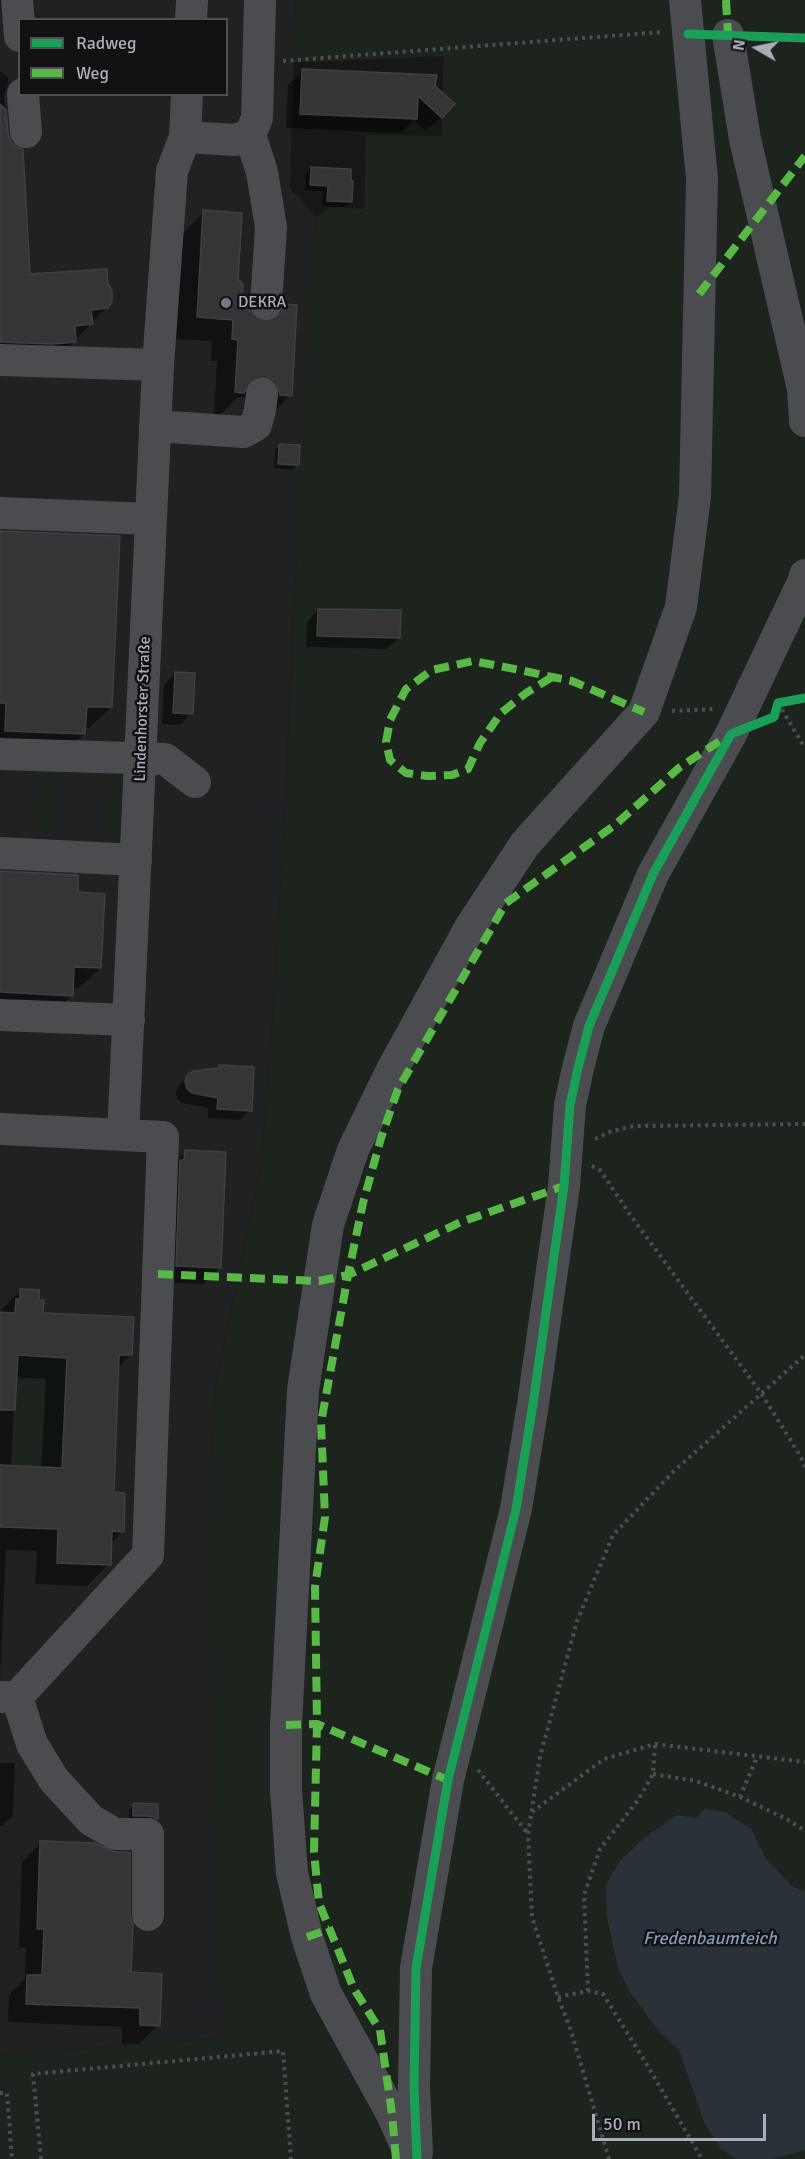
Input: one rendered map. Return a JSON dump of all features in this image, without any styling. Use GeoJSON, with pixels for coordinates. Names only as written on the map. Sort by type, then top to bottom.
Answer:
{"type":"FeatureCollection","features":[{"type":"Feature","properties":{"kind":"lane"},"geometry":{"type":"LineString","coordinates":[[17,0],[18,18]]}},
{"type":"Feature","properties":{"kind":"lane"},"geometry":{"type":"LineString","coordinates":[[191,18],[192,0]]}},
{"type":"Feature","properties":{"kind":"lane"},"geometry":{"type":"LineString","coordinates":[[260,0],[257,118],[250,135],[262,172],[271,227],[266,303]]}},
{"type":"Feature","properties":{"kind":"lane"},"geometry":{"type":"LineString","coordinates":[[412,2159],[392,2114],[326,1994],[307,1937],[292,1873],[286,1790],[286,1725],[303,1390],[328,1225],[353,1150],[392,1070],[471,926],[513,862],[525,844],[644,711],[681,607],[695,496],[702,179],[685,0]]}},
{"type":"Feature","properties":{"kind":"lane"},"geometry":{"type":"LineString","coordinates":[[728,35],[745,139],[803,389],[805,421]]}},
{"type":"Feature","properties":{"kind":"lane"},"geometry":{"type":"LineString","coordinates":[[24,96],[26,132]]}},
{"type":"Feature","properties":{"kind":"lane","name":"Lindenhorster Straße"},"geometry":{"type":"LineString","coordinates":[[123,1135],[158,365],[172,171],[185,137],[188,96]]}},
{"type":"Feature","properties":{"kind":"lane"},"geometry":{"type":"LineString","coordinates":[[185,137],[235,140],[250,135]]}},
{"type":"Feature","properties":{"kind":"lane"},"geometry":{"type":"LineString","coordinates":[[0,360],[158,365]]}},
{"type":"Feature","properties":{"kind":"lane"},"geometry":{"type":"LineString","coordinates":[[155,426],[244,432],[256,425],[261,410],[261,394]]}},
{"type":"Feature","properties":{"kind":"lane"},"geometry":{"type":"LineString","coordinates":[[0,513],[151,519]]}},
{"type":"Feature","properties":{"kind":"lane"},"geometry":{"type":"LineString","coordinates":[[417,2159],[414,2088],[416,1968],[448,1780],[516,1509],[568,1152],[570,1105],[589,1026],[653,874],[731,734],[805,575]]}},
{"type":"Feature","properties":{"kind":"lane"},"geometry":{"type":"LineString","coordinates":[[0,754],[165,759],[195,782]]}},
{"type":"Feature","properties":{"kind":"lane"},"geometry":{"type":"LineString","coordinates":[[0,854],[136,860]]}},
{"type":"Feature","properties":{"kind":"lane"},"geometry":{"type":"LineString","coordinates":[[0,1015],[129,1020]]}},
{"type":"Feature","properties":{"kind":"lane"},"geometry":{"type":"LineString","coordinates":[[0,1129],[163,1137],[148,1555],[8,1697],[54,1780],[91,1820],[115,1834],[148,1834],[147,1915]]}},
{"type":"Feature","properties":{"kind":"path"},"geometry":{"type":"LineString","coordinates":[[259,63],[669,32],[688,34]]}},
{"type":"Feature","properties":{"kind":"path"},"geometry":{"type":"LineString","coordinates":[[805,698],[778,703],[805,748]]}},
{"type":"Feature","properties":{"kind":"path"},"geometry":{"type":"LineString","coordinates":[[568,1152],[612,1131],[634,1126],[805,1124]]}},
{"type":"Feature","properties":{"kind":"path"},"geometry":{"type":"LineString","coordinates":[[568,1152],[600,1170],[761,1393],[805,1467]]}},
{"type":"Feature","properties":{"kind":"path"},"geometry":{"type":"LineString","coordinates":[[609,2159],[571,2031],[532,1917],[528,1834],[540,1757],[578,1621],[613,1535],[674,1471],[805,1355]]}},
{"type":"Feature","properties":{"kind":"path"},"geometry":{"type":"LineString","coordinates":[[457,1744],[528,1834]]}},
{"type":"Feature","properties":{"kind":"path"},"geometry":{"type":"LineString","coordinates":[[532,1812],[604,1759],[656,1744],[805,1762]]}},
{"type":"Feature","properties":{"kind":"path"},"geometry":{"type":"LineString","coordinates":[[588,1991],[584,1895],[600,1849],[638,1800],[653,1774],[656,1744]]}},
{"type":"Feature","properties":{"kind":"path"},"geometry":{"type":"LineString","coordinates":[[740,1797],[757,1757]]}},
{"type":"Feature","properties":{"kind":"path"},"geometry":{"type":"LineString","coordinates":[[653,1774],[696,1781],[740,1797],[785,1818],[805,1831]]}},
{"type":"Feature","properties":{"kind":"path"},"geometry":{"type":"LineString","coordinates":[[558,1997],[588,1991],[603,1994],[646,2063],[699,2158]]}},
{"type":"Feature","properties":{"kind":"path"},"geometry":{"type":"LineString","coordinates":[[41,2159],[33,2074],[283,2051],[291,2159]]}},
{"type":"Feature","properties":{"kind":"path"},"geometry":{"type":"LineString","coordinates":[[0,2093],[7,2093],[12,2159]]}},
{"type":"Feature","properties":{"kind":"shaded area"},"geometry":{"type":"Polygon","coordinates":[[[35,0],[296,0],[290,188],[316,217],[284,828],[261,1166],[216,1383],[210,1471],[222,2038],[0,2055],[0,7],[35,0]]]}},
{"type":"Feature","properties":{"kind":"shaded area"},"geometry":{"type":"Polygon","coordinates":[[[296,0],[805,0],[805,2159],[0,2159],[0,2055],[222,2038],[208,1620],[210,1471],[216,1383],[261,1166],[284,828],[304,396],[316,217],[329,207],[364,209],[366,135],[441,136],[444,56],[293,63],[296,0]]]}},
{"type":"Feature","properties":{"kind":"shaded area"},"geometry":{"type":"Polygon","coordinates":[[[21,759],[72,762],[72,776],[53,776],[50,847],[106,849],[109,778],[89,777],[88,770],[90,762],[108,763],[120,768],[126,778],[124,839],[119,848],[107,853],[0,848],[0,844],[37,846],[40,776],[20,774],[18,767],[21,759]]]}},
{"type":"Feature","properties":{"kind":"shaded area"},"geometry":{"type":"Polygon","coordinates":[[[18,1355],[67,1358],[62,1468],[11,1494],[18,1355]]]}},
{"type":"Feature","properties":{"kind":"water","name":"Fredenbaumteich"},"geometry":{"type":"Polygon","coordinates":[[[705,1809],[725,1812],[751,1829],[766,1859],[793,1887],[805,1891],[805,2150],[772,2159],[737,2159],[721,2149],[705,2124],[679,2050],[658,2030],[632,1995],[618,1968],[607,1917],[606,1884],[620,1861],[643,1839],[677,1815],[696,1818],[705,1809]]]}},
{"type":"Feature","properties":{"kind":"building"},"geometry":{"type":"Polygon","coordinates":[[[302,69],[437,75],[435,86],[455,104],[442,118],[418,96],[417,119],[300,114],[302,69]]]}},
{"type":"Feature","properties":{"kind":"building"},"geometry":{"type":"Polygon","coordinates":[[[0,104],[6,110],[11,142],[23,149],[30,274],[107,269],[112,302],[108,308],[91,310],[93,324],[75,326],[76,342],[52,344],[0,342],[0,104]]]}},
{"type":"Feature","properties":{"kind":"building"},"geometry":{"type":"Polygon","coordinates":[[[311,167],[351,169],[352,202],[327,201],[328,186],[310,185],[311,167]]]}},
{"type":"Feature","properties":{"kind":"building","name":"DEKRA"},"geometry":{"type":"Polygon","coordinates":[[[203,210],[242,213],[238,279],[243,284],[242,302],[248,303],[256,319],[264,322],[273,320],[281,313],[284,304],[297,305],[292,396],[280,395],[278,386],[273,380],[264,376],[254,378],[248,383],[244,393],[235,392],[238,340],[232,339],[233,320],[197,317],[203,210]]]}},
{"type":"Feature","properties":{"kind":"building"},"geometry":{"type":"Polygon","coordinates":[[[279,444],[300,445],[299,465],[278,464],[279,444]]]}},
{"type":"Feature","properties":{"kind":"building"},"geometry":{"type":"Polygon","coordinates":[[[0,531],[120,536],[112,707],[87,707],[85,734],[5,731],[6,703],[0,703],[0,531]]]}},
{"type":"Feature","properties":{"kind":"building"},"geometry":{"type":"Polygon","coordinates":[[[318,609],[401,610],[400,638],[317,636],[318,609]]]}},
{"type":"Feature","properties":{"kind":"building"},"geometry":{"type":"Polygon","coordinates":[[[175,672],[195,673],[193,714],[173,713],[175,672]]]}},
{"type":"Feature","properties":{"kind":"building"},"geometry":{"type":"Polygon","coordinates":[[[0,871],[78,875],[78,892],[105,894],[101,968],[74,967],[73,996],[0,992],[0,871]]]}},
{"type":"Feature","properties":{"kind":"building"},"geometry":{"type":"Polygon","coordinates":[[[219,1065],[254,1067],[252,1111],[217,1109],[218,1098],[192,1093],[187,1089],[185,1082],[187,1075],[193,1071],[219,1068],[219,1065]]]}},
{"type":"Feature","properties":{"kind":"building"},"geometry":{"type":"Polygon","coordinates":[[[185,1150],[226,1152],[221,1268],[176,1266],[180,1160],[184,1160],[185,1150]]]}},
{"type":"Feature","properties":{"kind":"building"},"geometry":{"type":"Polygon","coordinates":[[[20,1289],[39,1290],[39,1300],[44,1300],[43,1313],[134,1317],[132,1355],[119,1355],[114,1492],[125,1493],[124,1532],[112,1531],[111,1565],[57,1563],[58,1529],[0,1527],[0,1465],[62,1468],[67,1358],[18,1355],[15,1410],[0,1410],[0,1312],[15,1313],[16,1299],[20,1299],[20,1289]]]}},
{"type":"Feature","properties":{"kind":"building"},"geometry":{"type":"Polygon","coordinates":[[[133,1803],[158,1804],[158,1819],[149,1816],[133,1816],[133,1803]]]}},
{"type":"Feature","properties":{"kind":"building"},"geometry":{"type":"Polygon","coordinates":[[[40,1841],[95,1843],[114,1852],[130,1852],[130,1915],[133,1925],[131,1972],[162,1974],[160,2026],[140,2025],[140,2008],[26,2004],[27,1975],[42,1975],[44,1929],[37,1929],[40,1841]]]}},
{"type":"Feature","properties":{"kind":"tunnel"},"geometry":{"type":"LineString","coordinates":[[262,394],[266,304]]}},
{"type":"Feature","properties":{"kind":"marked path"},"geometry":{"type":"LineString","coordinates":[[726,0],[728,35]]}},
{"type":"Feature","properties":{"kind":"marked path"},"geometry":{"type":"LineString","coordinates":[[699,294],[805,156]]}},
{"type":"Feature","properties":{"kind":"marked path"},"geometry":{"type":"LineString","coordinates":[[552,677],[526,693],[501,713],[480,743],[468,769],[452,775],[427,776],[406,773],[390,760],[386,742],[390,720],[406,689],[432,670],[473,661],[572,681],[644,712]]}},
{"type":"Feature","properties":{"kind":"marked path"},"geometry":{"type":"LineString","coordinates":[[396,2159],[380,2030],[354,1989],[319,1903],[314,1852],[317,1724],[315,1587],[325,1517],[321,1423],[363,1203],[381,1138],[398,1089],[506,903],[615,825],[680,767],[726,737]]}},
{"type":"Feature","properties":{"kind":"marked path"},"geometry":{"type":"LineString","coordinates":[[158,1274],[319,1281],[348,1275],[461,1222],[564,1186]]}},
{"type":"Feature","properties":{"kind":"marked path"},"geometry":{"type":"LineString","coordinates":[[286,1725],[317,1724],[448,1780]]}},
{"type":"Feature","properties":{"kind":"marked path"},"geometry":{"type":"LineString","coordinates":[[307,1937],[330,1929]]}},
{"type":"Feature","properties":{"kind":"cycle path"},"geometry":{"type":"LineString","coordinates":[[688,34],[805,38]]}},
{"type":"Feature","properties":{"kind":"cycle path"},"geometry":{"type":"LineString","coordinates":[[417,2159],[414,2087],[416,1968],[448,1780],[516,1509],[564,1186],[570,1105],[589,1026],[653,874],[731,734],[774,717],[778,703],[805,698]]}},
{"type":"Feature","properties":{"kind":"place","name":"DEKRA"},"geometry":{"type":"Point","coordinates":[226,303]}}]}
